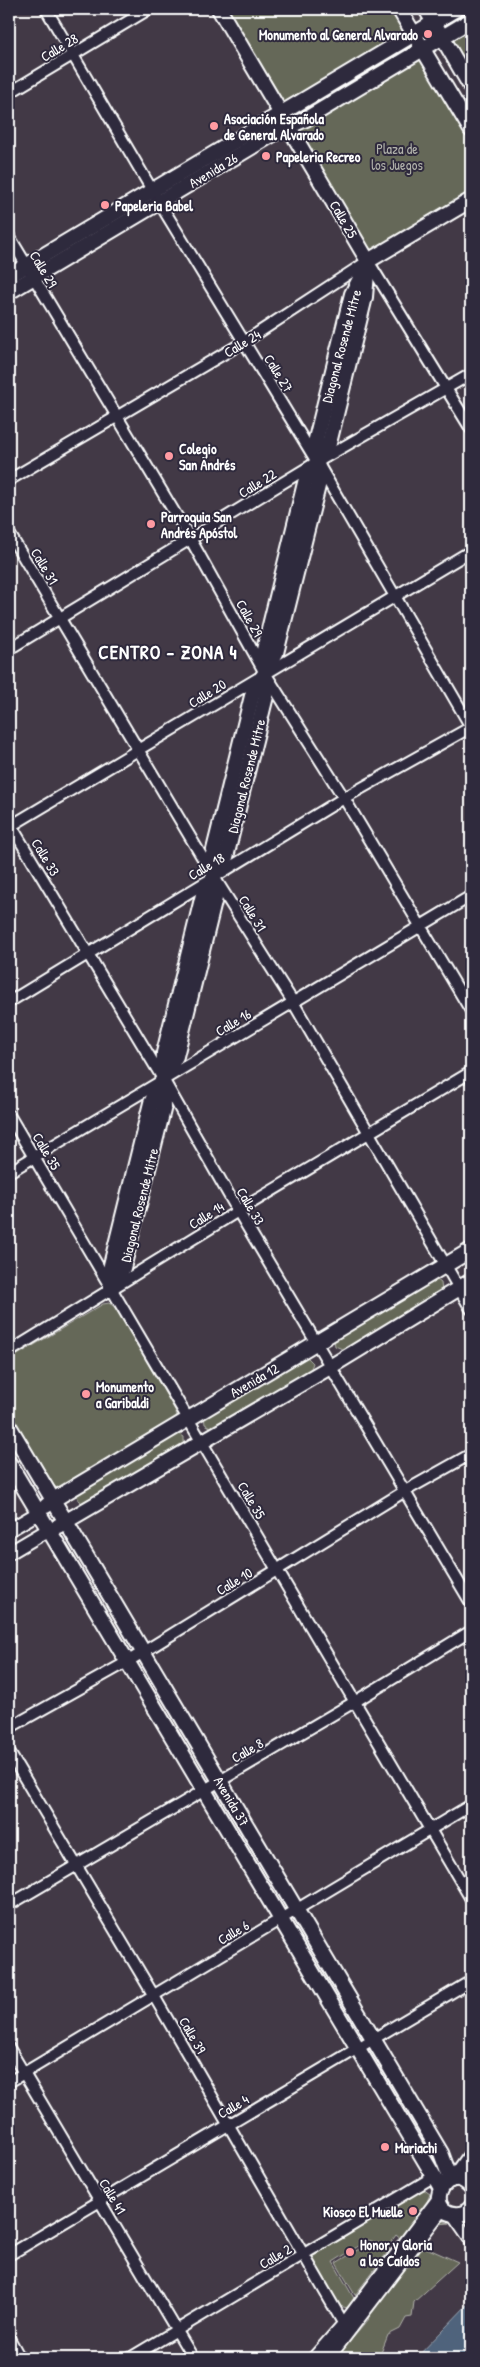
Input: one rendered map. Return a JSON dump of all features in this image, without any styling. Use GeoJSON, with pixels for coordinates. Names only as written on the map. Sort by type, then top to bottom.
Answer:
{"type":"FeatureCollection","features":[{"type":"Feature","properties":{"kind":"main road","name":"Calle 25"},"geometry":{"type":"LineString","coordinates":[[219,9],[290,126],[368,261]]}},
{"type":"Feature","properties":{"kind":"main road"},"geometry":{"type":"LineString","coordinates":[[399,9],[471,130]]}},
{"type":"Feature","properties":{"kind":"main road"},"geometry":{"type":"LineString","coordinates":[[426,9],[431,24],[443,37],[471,87]]}},
{"type":"Feature","properties":{"kind":"main road","name":"Avenida 26"},"geometry":{"type":"LineString","coordinates":[[9,292],[30,271],[155,196],[282,113],[456,9]]}},
{"type":"Feature","properties":{"kind":"main road","name":"Avenida 26"},"geometry":{"type":"LineString","coordinates":[[155,196],[290,126],[471,20]]}},
{"type":"Feature","properties":{"kind":"main road","name":"Calle 24"},"geometry":{"type":"LineString","coordinates":[[368,261],[471,200]]}},
{"type":"Feature","properties":{"kind":"main road","name":"Diagonal Rosende Mitre"},"geometry":{"type":"LineString","coordinates":[[111,1290],[111,1264],[152,1103],[163,1079],[164,1053],[203,895],[214,876],[214,854],[244,730],[254,692],[265,673],[264,650],[306,479],[317,462],[316,439],[352,294],[368,261]]}},
{"type":"Feature","properties":{"kind":"main road","name":"Avenida 26"},"geometry":{"type":"LineString","coordinates":[[9,276],[30,271]]}},
{"type":"Feature","properties":{"kind":"main road","name":"Avenida 12"},"geometry":{"type":"LineString","coordinates":[[38,1513],[53,1500],[471,1250]]}},
{"type":"Feature","properties":{"kind":"main road","name":"Avenida 12"},"geometry":{"type":"LineString","coordinates":[[48,1530],[66,1523],[465,1285]]}},
{"type":"Feature","properties":{"kind":"main road","name":"Avenida 37"},"geometry":{"type":"LineString","coordinates":[[9,1426],[441,2153],[444,2184]]}},
{"type":"Feature","properties":{"kind":"main road","name":"Avenida 37"},"geometry":{"type":"LineString","coordinates":[[9,1463],[357,2049],[444,2184]]}},
{"type":"Feature","properties":{"kind":"main road"},"geometry":{"type":"LineString","coordinates":[[471,2155],[444,2184],[441,2205],[450,2213],[464,2213],[471,2207]]}},
{"type":"Feature","properties":{"kind":"main road"},"geometry":{"type":"LineString","coordinates":[[444,2184],[465,2181],[471,2187]]}},
{"type":"Feature","properties":{"kind":"street","name":"Calle 27"},"geometry":{"type":"LineString","coordinates":[[46,9],[155,196],[317,462],[471,727]]}},
{"type":"Feature","properties":{"kind":"street","name":"Calle 28"},"geometry":{"type":"LineString","coordinates":[[9,93],[149,9]]}},
{"type":"Feature","properties":{"kind":"street","name":"Calle 29"},"geometry":{"type":"LineString","coordinates":[[9,236],[191,540],[265,673],[344,798],[471,1012]]}},
{"type":"Feature","properties":{"kind":"street","name":"Calle 24"},"geometry":{"type":"LineString","coordinates":[[9,480],[244,342],[368,261]]}},
{"type":"Feature","properties":{"kind":"street","name":"Calle 25"},"geometry":{"type":"LineString","coordinates":[[368,261],[471,430]]}},
{"type":"Feature","properties":{"kind":"street","name":"Calle 22"},"geometry":{"type":"LineString","coordinates":[[9,649],[317,462],[471,374]]}},
{"type":"Feature","properties":{"kind":"street","name":"Calle 31"},"geometry":{"type":"LineString","coordinates":[[9,533],[214,876],[294,1002],[368,1134],[446,1266],[465,1285],[471,1309]]}},
{"type":"Feature","properties":{"kind":"street","name":"Calle 20"},"geometry":{"type":"LineString","coordinates":[[10,825],[471,551]]}},
{"type":"Feature","properties":{"kind":"street","name":"Calle 18"},"geometry":{"type":"LineString","coordinates":[[9,1002],[344,798],[471,727]]}},
{"type":"Feature","properties":{"kind":"street","name":"Calle 33"},"geometry":{"type":"LineString","coordinates":[[10,825],[163,1079],[238,1211],[471,1603]]}},
{"type":"Feature","properties":{"kind":"street","name":"Calle 16"},"geometry":{"type":"LineString","coordinates":[[9,1172],[471,896]]}},
{"type":"Feature","properties":{"kind":"street","name":"Calle 14"},"geometry":{"type":"LineString","coordinates":[[9,1352],[238,1211],[471,1072]]}},
{"type":"Feature","properties":{"kind":"street","name":"Calle 35"},"geometry":{"type":"LineString","coordinates":[[9,1115],[35,1156],[200,1442],[278,1570],[471,1899]]}},
{"type":"Feature","properties":{"kind":"street","name":"Calle 10"},"geometry":{"type":"LineString","coordinates":[[9,1728],[127,1662],[405,1492],[471,1454]]}},
{"type":"Feature","properties":{"kind":"street"},"geometry":{"type":"LineString","coordinates":[[9,1530],[38,1513]]}},
{"type":"Feature","properties":{"kind":"street"},"geometry":{"type":"LineString","coordinates":[[9,1553],[48,1530]]}},
{"type":"Feature","properties":{"kind":"street","name":"Calle 8"},"geometry":{"type":"LineString","coordinates":[[9,1904],[356,1702],[471,1631]]}},
{"type":"Feature","properties":{"kind":"street","name":"Calle 39"},"geometry":{"type":"LineString","coordinates":[[9,1752],[154,1996],[347,2329]]}},
{"type":"Feature","properties":{"kind":"street","name":"Calle 6"},"geometry":{"type":"LineString","coordinates":[[9,2082],[471,1805]]}},
{"type":"Feature","properties":{"kind":"street","name":"Calle 4"},"geometry":{"type":"LineString","coordinates":[[9,2255],[471,1981]]}},
{"type":"Feature","properties":{"kind":"street","name":"Calle 41"},"geometry":{"type":"LineString","coordinates":[[9,2048],[193,2358]]}},
{"type":"Feature","properties":{"kind":"street"},"geometry":{"type":"LineString","coordinates":[[328,2358],[444,2184]]}},
{"type":"Feature","properties":{"kind":"street","name":"Calle 2"},"geometry":{"type":"LineString","coordinates":[[130,2358],[304,2255],[444,2184]]}},
{"type":"Feature","properties":{"kind":"street"},"geometry":{"type":"LineString","coordinates":[[314,2358],[347,2329],[439,2213],[450,2213],[471,2240]]}},
{"type":"Feature","properties":{"kind":"street"},"geometry":{"type":"LineString","coordinates":[[9,2338],[20,2358]]}},
{"type":"Feature","properties":{"kind":"green space"},"geometry":{"type":"Polygon","coordinates":[[[228,9],[392,9],[406,33],[285,104],[228,9]]]}},
{"type":"Feature","properties":{"kind":"green space"},"geometry":{"type":"Polygon","coordinates":[[[471,29],[471,72],[453,40],[471,29]]]}},
{"type":"Feature","properties":{"kind":"green space","name":"Plaza de los Juegos"},"geometry":{"type":"Polygon","coordinates":[[[421,58],[471,144],[471,194],[372,252],[299,130],[421,58]]]}},
{"type":"Feature","properties":{"kind":"green space"},"geometry":{"type":"Polygon","coordinates":[[[436,1279],[441,1283],[442,1291],[345,1350],[335,1346],[334,1340],[436,1279]]]}},
{"type":"Feature","properties":{"kind":"green space"},"geometry":{"type":"Polygon","coordinates":[[[109,1303],[115,1307],[176,1412],[177,1418],[59,1489],[54,1486],[9,1410],[9,1360],[103,1304],[109,1303]]]}},
{"type":"Feature","properties":{"kind":"green space"},"geometry":{"type":"Polygon","coordinates":[[[306,1356],[313,1363],[310,1371],[212,1428],[205,1424],[204,1416],[306,1356]]]}},
{"type":"Feature","properties":{"kind":"green space"},"geometry":{"type":"Polygon","coordinates":[[[178,1433],[184,1437],[184,1446],[84,1505],[78,1500],[77,1493],[178,1433]]]}},
{"type":"Feature","properties":{"kind":"green space"},"geometry":{"type":"Polygon","coordinates":[[[423,2189],[430,2194],[425,2207],[401,2239],[396,2235],[388,2246],[368,2240],[333,2262],[355,2300],[347,2308],[340,2306],[312,2257],[423,2189]]]}},
{"type":"Feature","properties":{"kind":"green space"},"geometry":{"type":"Polygon","coordinates":[[[442,2221],[449,2223],[438,2224],[422,2246],[458,2262],[414,2302],[412,2317],[406,2318],[400,2329],[388,2335],[379,2358],[336,2358],[369,2319],[367,2318],[437,2223],[442,2221]]]}},
{"type":"Feature","properties":{"kind":"green space"},"geometry":{"type":"Polygon","coordinates":[[[369,2243],[390,2249],[355,2295],[336,2263],[369,2243]]]}},
{"type":"Feature","properties":{"kind":"water"},"geometry":{"type":"Polygon","coordinates":[[[471,2301],[471,2358],[416,2358],[471,2301]]]}},
{"type":"Feature","properties":{"kind":"place","name":"Monumento al General Alvarado"},"geometry":{"type":"Point","coordinates":[428,34]}},
{"type":"Feature","properties":{"kind":"place","name":"Asociación Española de General Alvarado"},"geometry":{"type":"Point","coordinates":[214,126]}},
{"type":"Feature","properties":{"kind":"place","name":"Papeleria Recreo"},"geometry":{"type":"Point","coordinates":[266,156]}},
{"type":"Feature","properties":{"kind":"place","name":"Papeleria Babel"},"geometry":{"type":"Point","coordinates":[105,205]}},
{"type":"Feature","properties":{"kind":"place","name":"Colegio San Andrés"},"geometry":{"type":"Point","coordinates":[169,456]}},
{"type":"Feature","properties":{"kind":"place","name":"Parroquia San Andrés Apóstol"},"geometry":{"type":"Point","coordinates":[151,524]}},
{"type":"Feature","properties":{"kind":"place","name":"Monumento a Garibaldi"},"geometry":{"type":"Point","coordinates":[86,1394]}},
{"type":"Feature","properties":{"kind":"place","name":"Mariachi"},"geometry":{"type":"Point","coordinates":[385,2147]}},
{"type":"Feature","properties":{"kind":"place","name":"Kiosco El Muelle"},"geometry":{"type":"Point","coordinates":[413,2211]}},
{"type":"Feature","properties":{"kind":"place","name":"Honor y Gloria a los Caídos"},"geometry":{"type":"Point","coordinates":[350,2252]}},
{"type":"Feature","properties":{"kind":"district","name":"CENTRO - ZONA 4"},"geometry":{"type":"Point","coordinates":[168,652]}}]}
